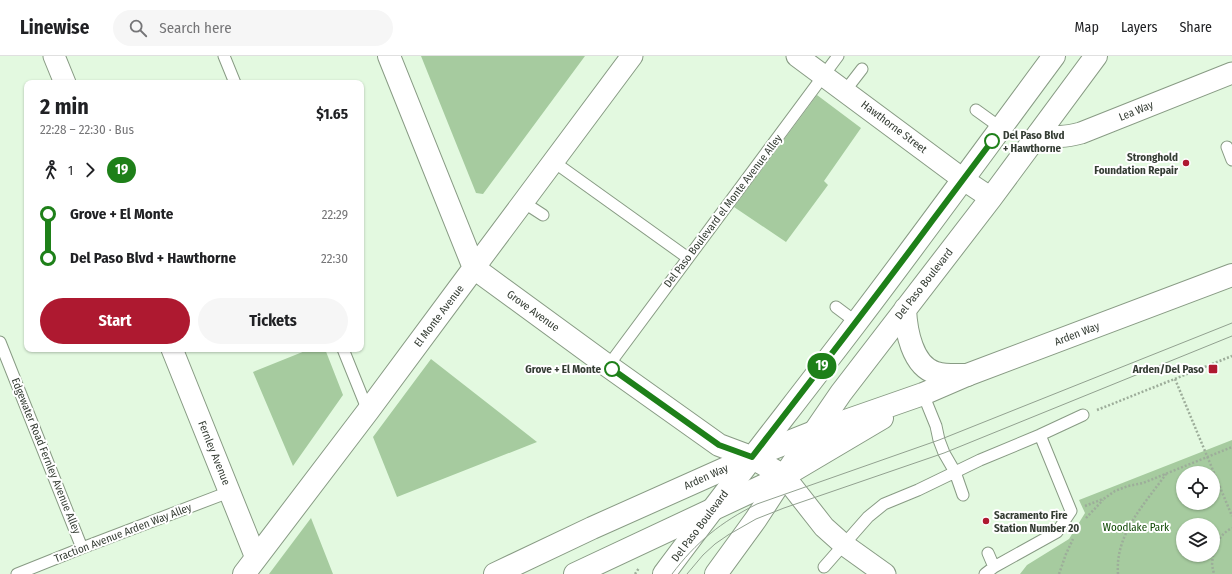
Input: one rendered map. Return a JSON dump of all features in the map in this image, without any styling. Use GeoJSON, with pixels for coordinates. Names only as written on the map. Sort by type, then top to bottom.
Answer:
{"type":"FeatureCollection","features":[{"type":"Feature","properties":{"kind":"main road"},"geometry":{"type":"LineString","coordinates":[[389,56],[474,268]]}},
{"type":"Feature","properties":{"kind":"main road","name":"Del Paso Boulevard"},"geometry":{"type":"LineString","coordinates":[[716,574],[756,519],[841,393],[991,198],[1096,56]]}},
{"type":"Feature","properties":{"kind":"main road","name":"Del Paso Boulevard"},"geometry":{"type":"LineString","coordinates":[[664,574],[711,509],[856,322],[947,200],[964,180],[1050,58]]}},
{"type":"Feature","properties":{"kind":"main road","name":"Grove Avenue"},"geometry":{"type":"LineString","coordinates":[[474,268],[719,445],[752,457],[784,476]]}},
{"type":"Feature","properties":{"kind":"main road","name":"El Monte Avenue"},"geometry":{"type":"LineString","coordinates":[[250,566],[368,412],[474,268]]}},
{"type":"Feature","properties":{"kind":"main road","name":"Arden Way"},"geometry":{"type":"LineString","coordinates":[[495,574],[592,528],[752,457],[814,432],[923,394],[967,375],[1232,275]]}},
{"type":"Feature","properties":{"kind":"main road"},"geometry":{"type":"LineString","coordinates":[[905,309],[908,337],[916,356],[925,368],[936,373],[967,375]]}},
{"type":"Feature","properties":{"kind":"main road","name":"Arden Way"},"geometry":{"type":"LineString","coordinates":[[576,574],[711,509],[784,476],[923,394]]}},
{"type":"Feature","properties":{"kind":"street"},"geometry":{"type":"LineString","coordinates":[[54,56],[64,80]]}},
{"type":"Feature","properties":{"kind":"street","name":"El Monte Avenue"},"geometry":{"type":"LineString","coordinates":[[474,268],[632,56]]}},
{"type":"Feature","properties":{"kind":"street","name":"Hawthorne Street"},"geometry":{"type":"LineString","coordinates":[[797,56],[845,90],[964,180],[991,198]]}},
{"type":"Feature","properties":{"kind":"street","name":"Lea Way"},"geometry":{"type":"LineString","coordinates":[[1038,134],[1051,137],[1061,137],[1081,133],[1232,73]]}},
{"type":"Feature","properties":{"kind":"street","name":"Fernley Avenue"},"geometry":{"type":"LineString","coordinates":[[173,352],[229,492],[250,566]]}},
{"type":"Feature","properties":{"kind":"street"},"geometry":{"type":"LineString","coordinates":[[784,476],[824,527],[843,544],[885,574]]}},
{"type":"Feature","properties":{"kind":"lane"},"geometry":{"type":"LineString","coordinates":[[224,56],[234,80]]}},
{"type":"Feature","properties":{"kind":"lane","name":"Del Paso Boulevard el Monte Avenue Alley"},"geometry":{"type":"LineString","coordinates":[[608,366],[838,56]]}},
{"type":"Feature","properties":{"kind":"lane"},"geometry":{"type":"LineString","coordinates":[[845,90],[862,68]]}},
{"type":"Feature","properties":{"kind":"lane"},"geometry":{"type":"LineString","coordinates":[[976,110],[1001,128]]}},
{"type":"Feature","properties":{"kind":"lane"},"geometry":{"type":"LineString","coordinates":[[1227,147],[1232,160]]}},
{"type":"Feature","properties":{"kind":"lane"},"geometry":{"type":"LineString","coordinates":[[554,162],[688,258]]}},
{"type":"Feature","properties":{"kind":"lane"},"geometry":{"type":"LineString","coordinates":[[523,202],[543,215]]}},
{"type":"Feature","properties":{"kind":"lane"},"geometry":{"type":"LineString","coordinates":[[836,307],[856,322]]}},
{"type":"Feature","properties":{"kind":"lane","name":"Edgewater Road Fernley Avenue Alley"},"geometry":{"type":"LineString","coordinates":[[0,342],[82,548]]}},
{"type":"Feature","properties":{"kind":"lane"},"geometry":{"type":"LineString","coordinates":[[344,352],[368,412]]}},
{"type":"Feature","properties":{"kind":"lane"},"geometry":{"type":"LineString","coordinates":[[923,394],[936,426],[944,453],[955,472],[963,495]]}},
{"type":"Feature","properties":{"kind":"lane"},"geometry":{"type":"LineString","coordinates":[[824,567],[868,517],[884,504],[1083,415]]}},
{"type":"Feature","properties":{"kind":"lane"},"geometry":{"type":"LineString","coordinates":[[988,553],[989,571],[1057,532],[1071,511],[1040,435]]}},
{"type":"Feature","properties":{"kind":"lane","name":"Traction Avenue Arden Way Alley"},"geometry":{"type":"LineString","coordinates":[[17,574],[229,492]]}},
{"type":"Feature","properties":{"kind":"path"},"geometry":{"type":"LineString","coordinates":[[1083,415],[1232,356]]}},
{"type":"Feature","properties":{"kind":"path"},"geometry":{"type":"LineString","coordinates":[[1175,379],[1232,516]]}},
{"type":"Feature","properties":{"kind":"path"},"geometry":{"type":"LineString","coordinates":[[1082,524],[1097,505],[1115,491],[1128,486],[1143,483],[1232,448]]}},
{"type":"Feature","properties":{"kind":"path"},"geometry":{"type":"LineString","coordinates":[[1118,574],[1122,544],[1125,534],[1137,513],[1166,474]]}},
{"type":"Feature","properties":{"kind":"path"},"geometry":{"type":"LineString","coordinates":[[1071,511],[1106,498]]}},
{"type":"Feature","properties":{"kind":"path"},"geometry":{"type":"LineString","coordinates":[[1220,537],[1232,528]]}},
{"type":"Feature","properties":{"kind":"path"},"geometry":{"type":"LineString","coordinates":[[1059,574],[1074,536]]}},
{"type":"Feature","properties":{"kind":"path"},"geometry":{"type":"LineString","coordinates":[[1212,562],[1214,574]]}},
{"type":"Feature","properties":{"kind":"green space"},"geometry":{"type":"Polygon","coordinates":[[[421,56],[585,56],[483,194],[476,193],[421,56]]]}},
{"type":"Feature","properties":{"kind":"green space"},"geometry":{"type":"Polygon","coordinates":[[[817,95],[861,128],[824,181],[828,185],[786,242],[734,207],[817,95]]]}},
{"type":"Feature","properties":{"kind":"green space"},"geometry":{"type":"Polygon","coordinates":[[[303,352],[326,352],[343,395],[293,466],[253,372],[303,352]]]}},
{"type":"Feature","properties":{"kind":"green space"},"geometry":{"type":"Polygon","coordinates":[[[431,359],[537,442],[397,497],[373,437],[431,359]]]}},
{"type":"Feature","properties":{"kind":"green space","name":"Woodlake Park"},"geometry":{"type":"Polygon","coordinates":[[[1232,440],[1232,574],[1020,574],[1027,565],[1069,539],[1085,513],[1079,500],[1232,440]]]}},
{"type":"Feature","properties":{"kind":"green space"},"geometry":{"type":"Polygon","coordinates":[[[311,518],[333,574],[269,574],[311,518]]]}},
{"type":"Feature","properties":{"kind":"tram line"},"geometry":{"type":"LineString","coordinates":[[672,574],[690,552],[710,534],[732,518],[757,504],[939,440],[1232,323]]}},
{"type":"Feature","properties":{"kind":"tram line"},"geometry":{"type":"LineString","coordinates":[[687,574],[703,555],[715,544],[756,519],[944,453],[1232,336]]}},
{"type":"Feature","properties":{"kind":"bus line","name":"19"},"geometry":{"type":"LineString","coordinates":[[612,369],[719,445],[752,457],[856,322],[947,200],[964,180],[992,141]]}},
{"type":"Feature","properties":{"kind":"place","name":"Del Paso Blvd + Hawthorne"},"geometry":{"type":"Point","coordinates":[992,141]}},
{"type":"Feature","properties":{"kind":"place","name":"Stronghold Foundation Repair"},"geometry":{"type":"Point","coordinates":[1186,163]}},
{"type":"Feature","properties":{"kind":"place","name":"Grove + El Monte"},"geometry":{"type":"Point","coordinates":[612,369]}},
{"type":"Feature","properties":{"kind":"place","name":"Arden/Del Paso"},"geometry":{"type":"Point","coordinates":[1213,369]}},
{"type":"Feature","properties":{"kind":"place","name":"Sacramento Fire Station Number 20"},"geometry":{"type":"Point","coordinates":[986,521]}}]}
